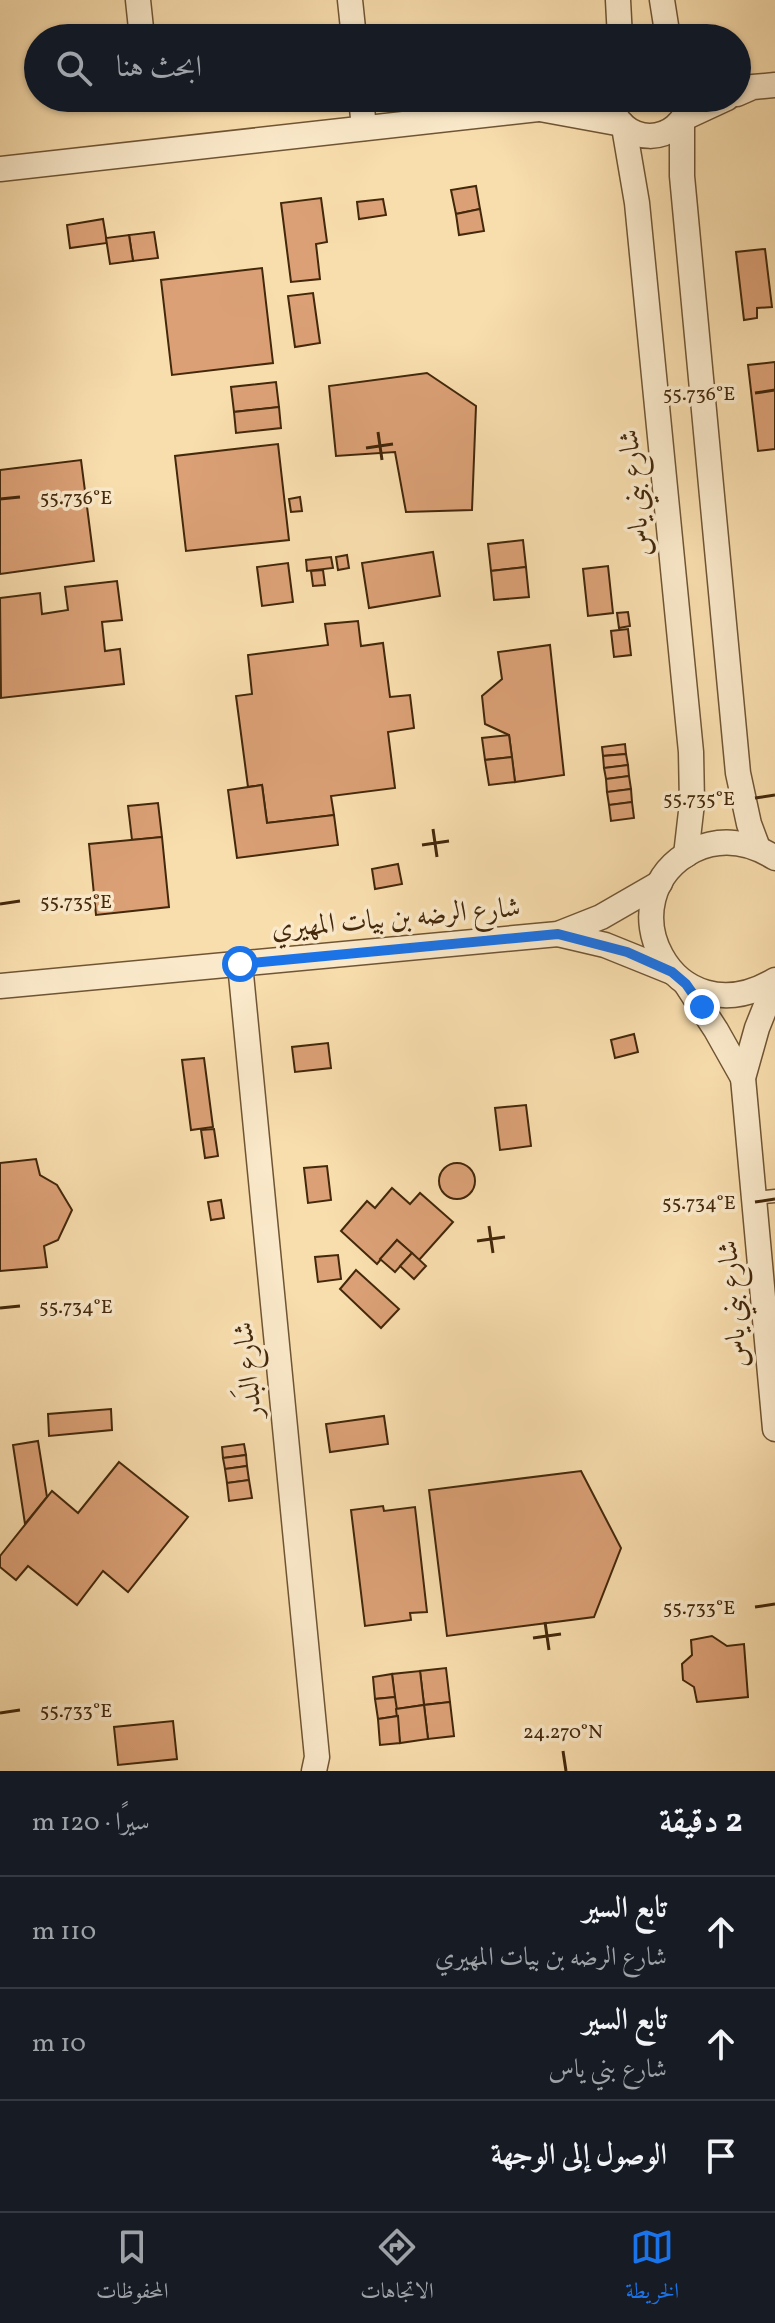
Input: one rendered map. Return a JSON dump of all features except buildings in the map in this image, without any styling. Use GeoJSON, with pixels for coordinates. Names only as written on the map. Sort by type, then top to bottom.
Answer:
{"type":"FeatureCollection","features":[{"type":"Feature","properties":{"kind":"street"},"geometry":{"type":"LineString","coordinates":[[138,0],[141,24]]}},
{"type":"Feature","properties":{"kind":"street"},"geometry":{"type":"LineString","coordinates":[[350,0],[353,24]]}},
{"type":"Feature","properties":{"kind":"street"},"geometry":{"type":"LineString","coordinates":[[618,0],[619,24]]}},
{"type":"Feature","properties":{"kind":"street"},"geometry":{"type":"LineString","coordinates":[[662,0],[666,24]]}},
{"type":"Feature","properties":{"kind":"street"},"geometry":{"type":"LineString","coordinates":[[362,112],[364,128]]}},
{"type":"Feature","properties":{"kind":"street"},"geometry":{"type":"LineString","coordinates":[[0,169],[511,112]]}},
{"type":"Feature","properties":{"kind":"street"},"geometry":{"type":"LineString","coordinates":[[553,112],[623,126],[640,135],[659,135],[675,128],[685,113]]}},
{"type":"Feature","properties":{"kind":"street","name":"شارع بني ياس"},"geometry":{"type":"LineString","coordinates":[[614,112],[623,126],[637,203],[691,752],[692,803],[686,855]]}},
{"type":"Feature","properties":{"kind":"street"},"geometry":{"type":"LineString","coordinates":[[685,113],[682,176],[738,773],[749,824],[766,853]]}},
{"type":"Feature","properties":{"kind":"street"},"geometry":{"type":"LineString","coordinates":[[660,883],[671,867],[702,846],[721,842],[739,843],[766,853]]}},
{"type":"Feature","properties":{"kind":"street","name":"شارع بني ياس"},"geometry":{"type":"LineString","coordinates":[[660,883],[651,919],[660,956],[716,1030],[743,1078],[764,1197],[775,1429]]}},
{"type":"Feature","properties":{"kind":"street","name":"شارع الرضه بن بيات المهيري"},"geometry":{"type":"LineString","coordinates":[[0,986],[558,934],[601,917],[660,883]]}},
{"type":"Feature","properties":{"kind":"street","name":"شارع الرضه بن بيات المهيري"},"geometry":{"type":"LineString","coordinates":[[558,934],[627,952],[703,992],[722,997],[751,993],[775,982]]}},
{"type":"Feature","properties":{"kind":"street","name":"شارع البَدر"},"geometry":{"type":"LineString","coordinates":[[240,964],[317,1757],[314,1771]]}},
{"type":"Feature","properties":{"kind":"street","name":"شارع بني ياس"},"geometry":{"type":"LineString","coordinates":[[743,1078],[757,1028],[775,982]]}},
{"type":"Feature","properties":{"kind":"route"},"geometry":{"type":"LineString","coordinates":[[240,964],[558,934],[627,952],[672,972],[686,984],[702,1007]]}}]}
